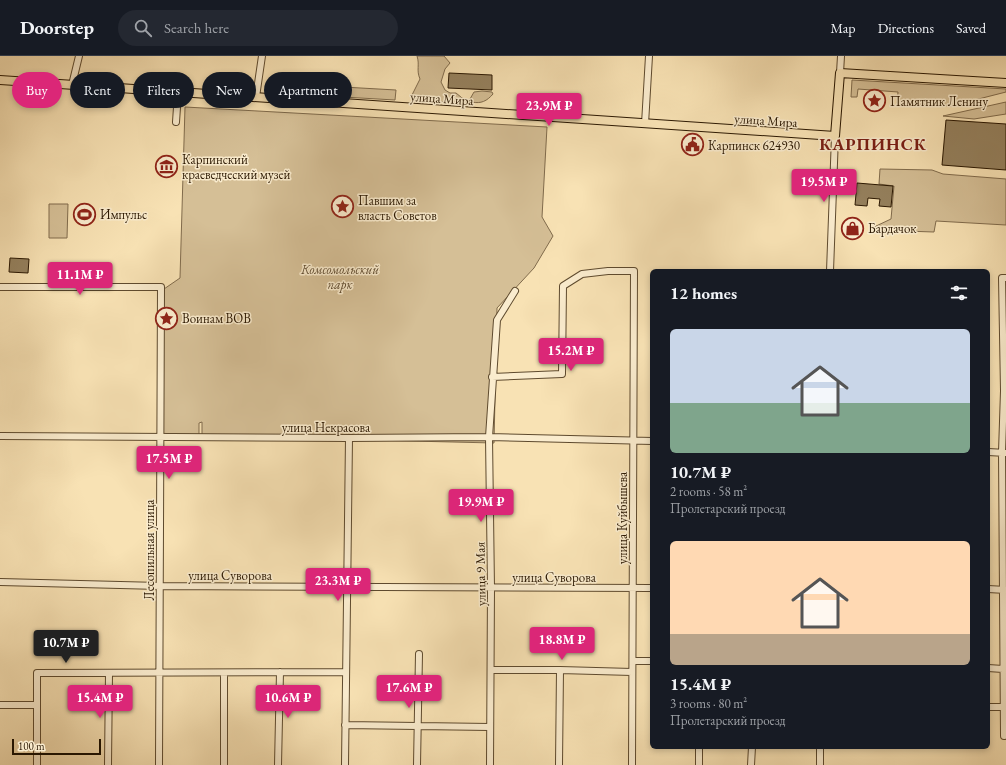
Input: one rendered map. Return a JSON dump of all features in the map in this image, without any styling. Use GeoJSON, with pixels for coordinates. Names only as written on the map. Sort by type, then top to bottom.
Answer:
{"type":"FeatureCollection","features":[{"type":"Feature","properties":{"kind":"main road"},"geometry":{"type":"LineString","coordinates":[[835,136],[840,73],[1006,83]]}},
{"type":"Feature","properties":{"kind":"main road","name":"улица Мира"},"geometry":{"type":"LineString","coordinates":[[0,80],[70,85]]}},
{"type":"Feature","properties":{"kind":"main road","name":"улица Мира"},"geometry":{"type":"LineString","coordinates":[[256,97],[835,136]]}},
{"type":"Feature","properties":{"kind":"street"},"geometry":{"type":"LineString","coordinates":[[75,72],[79,56]]}},
{"type":"Feature","properties":{"kind":"street"},"geometry":{"type":"LineString","coordinates":[[256,97],[262,56]]}},
{"type":"Feature","properties":{"kind":"street"},"geometry":{"type":"LineString","coordinates":[[645,124],[649,56]]}},
{"type":"Feature","properties":{"kind":"street"},"geometry":{"type":"LineString","coordinates":[[840,73],[841,56]]}},
{"type":"Feature","properties":{"kind":"street"},"geometry":{"type":"LineString","coordinates":[[176,122],[177,108]]}},
{"type":"Feature","properties":{"kind":"street"},"geometry":{"type":"LineString","coordinates":[[830,269],[835,136]]}},
{"type":"Feature","properties":{"kind":"street","name":"улица Куйбышева"},"geometry":{"type":"LineString","coordinates":[[492,377],[562,374],[563,286],[582,274],[608,271],[634,271],[632,765]]}},
{"type":"Feature","properties":{"kind":"street"},"geometry":{"type":"LineString","coordinates":[[1004,278],[1004,736]]}},
{"type":"Feature","properties":{"kind":"street","name":"Лесопильная улица"},"geometry":{"type":"LineString","coordinates":[[0,287],[161,287],[160,765]]}},
{"type":"Feature","properties":{"kind":"street","name":"улица 9 Мая"},"geometry":{"type":"LineString","coordinates":[[490,765],[491,588],[489,437],[492,377],[497,320],[515,291]]}},
{"type":"Feature","properties":{"kind":"street","name":"улица Некрасова"},"geometry":{"type":"LineString","coordinates":[[0,436],[160,438],[489,437],[650,441]]}},
{"type":"Feature","properties":{"kind":"street"},"geometry":{"type":"LineString","coordinates":[[345,765],[349,438]]}},
{"type":"Feature","properties":{"kind":"street"},"geometry":{"type":"LineString","coordinates":[[990,452],[1004,452]]}},
{"type":"Feature","properties":{"kind":"street","name":"улица Суворова"},"geometry":{"type":"LineString","coordinates":[[0,582],[160,586],[650,588]]}},
{"type":"Feature","properties":{"kind":"street"},"geometry":{"type":"LineString","coordinates":[[990,589],[1004,589]]}},
{"type":"Feature","properties":{"kind":"street"},"geometry":{"type":"LineString","coordinates":[[417,765],[419,654]]}},
{"type":"Feature","properties":{"kind":"street"},"geometry":{"type":"LineString","coordinates":[[632,661],[650,661]]}},
{"type":"Feature","properties":{"kind":"street"},"geometry":{"type":"LineString","coordinates":[[990,668],[1003,669]]}},
{"type":"Feature","properties":{"kind":"street"},"geometry":{"type":"LineString","coordinates":[[490,670],[632,672]]}},
{"type":"Feature","properties":{"kind":"street"},"geometry":{"type":"LineString","coordinates":[[559,765],[560,670]]}},
{"type":"Feature","properties":{"kind":"street"},"geometry":{"type":"LineString","coordinates":[[278,765],[280,672]]}},
{"type":"Feature","properties":{"kind":"street"},"geometry":{"type":"LineString","coordinates":[[37,765],[37,673],[346,672]]}},
{"type":"Feature","properties":{"kind":"street"},"geometry":{"type":"LineString","coordinates":[[108,765],[109,673]]}},
{"type":"Feature","properties":{"kind":"street"},"geometry":{"type":"LineString","coordinates":[[224,673],[224,765]]}},
{"type":"Feature","properties":{"kind":"street"},"geometry":{"type":"LineString","coordinates":[[0,705],[37,705]]}},
{"type":"Feature","properties":{"kind":"street"},"geometry":{"type":"LineString","coordinates":[[990,707],[1003,707]]}},
{"type":"Feature","properties":{"kind":"street"},"geometry":{"type":"LineString","coordinates":[[345,725],[490,727]]}},
{"type":"Feature","properties":{"kind":"street"},"geometry":{"type":"LineString","coordinates":[[699,749],[699,765]]}},
{"type":"Feature","properties":{"kind":"street"},"geometry":{"type":"LineString","coordinates":[[752,749],[752,765]]}},
{"type":"Feature","properties":{"kind":"street"},"geometry":{"type":"LineString","coordinates":[[820,749],[820,765]]}},
{"type":"Feature","properties":{"kind":"green space"},"geometry":{"type":"Polygon","coordinates":[[[417,56],[444,56],[450,63],[445,69],[441,82],[445,90],[450,93],[456,93],[467,102],[422,102],[413,100],[411,97],[420,79],[418,73],[417,56]]]}},
{"type":"Feature","properties":{"kind":"green space"},"geometry":{"type":"Polygon","coordinates":[[[852,80],[1006,89],[1006,92],[951,106],[897,103],[898,92],[858,89],[857,97],[851,97],[852,80]]]}},
{"type":"Feature","properties":{"kind":"green space"},"geometry":{"type":"Polygon","coordinates":[[[352,88],[396,90],[395,100],[352,98],[352,88]]]}},
{"type":"Feature","properties":{"kind":"green space"},"geometry":{"type":"Polygon","coordinates":[[[474,92],[492,92],[493,94],[484,101],[478,103],[472,102],[470,99],[474,92]]]}},
{"type":"Feature","properties":{"kind":"green space"},"geometry":{"type":"Polygon","coordinates":[[[1006,102],[1006,114],[974,119],[943,116],[1006,102]]]}},
{"type":"Feature","properties":{"kind":"green space","name":"Комсомольский парк"},"geometry":{"type":"Polygon","coordinates":[[[185,108],[547,127],[542,217],[553,236],[534,268],[497,308],[494,443],[202,436],[202,422],[199,423],[199,435],[161,434],[164,289],[180,278],[185,108]]]}},
{"type":"Feature","properties":{"kind":"green space"},"geometry":{"type":"Polygon","coordinates":[[[880,169],[932,170],[943,174],[1006,179],[1006,225],[936,221],[934,232],[873,230],[874,227],[891,219],[894,186],[879,184],[880,169]]]}},
{"type":"Feature","properties":{"kind":"green space"},"geometry":{"type":"Polygon","coordinates":[[[49,204],[68,204],[67,238],[49,238],[49,204]]]}},
{"type":"Feature","properties":{"kind":"building"},"geometry":{"type":"Polygon","coordinates":[[[449,73],[492,75],[492,90],[448,88],[449,73]]]}},
{"type":"Feature","properties":{"kind":"building"},"geometry":{"type":"Polygon","coordinates":[[[946,120],[1006,124],[1006,170],[942,165],[946,120]]]}},
{"type":"Feature","properties":{"kind":"building"},"geometry":{"type":"Polygon","coordinates":[[[857,183],[893,186],[891,207],[879,206],[880,199],[868,198],[867,206],[855,205],[857,183]]]}},
{"type":"Feature","properties":{"kind":"building"},"geometry":{"type":"Polygon","coordinates":[[[10,258],[29,259],[28,273],[9,272],[10,258]]]}},
{"type":"Feature","properties":{"kind":"place","name":"Памятник Ленину"},"geometry":{"type":"Point","coordinates":[874,101]}},
{"type":"Feature","properties":{"kind":"place","name":"Карпинск 624930"},"geometry":{"type":"Point","coordinates":[693,145]}},
{"type":"Feature","properties":{"kind":"place","name":"Карпинский краеведческий музей"},"geometry":{"type":"Point","coordinates":[167,166]}},
{"type":"Feature","properties":{"kind":"place","name":"Павшим за власть Советов"},"geometry":{"type":"Point","coordinates":[343,207]}},
{"type":"Feature","properties":{"kind":"place","name":"Импульс"},"geometry":{"type":"Point","coordinates":[85,214]}},
{"type":"Feature","properties":{"kind":"place","name":"Бардачок"},"geometry":{"type":"Point","coordinates":[852,228]}},
{"type":"Feature","properties":{"kind":"place","name":"Воинам ВОВ"},"geometry":{"type":"Point","coordinates":[167,318]}},
{"type":"Feature","properties":{"kind":"district","name":"КАРПИНСК"},"geometry":{"type":"Point","coordinates":[873,144]}}]}
